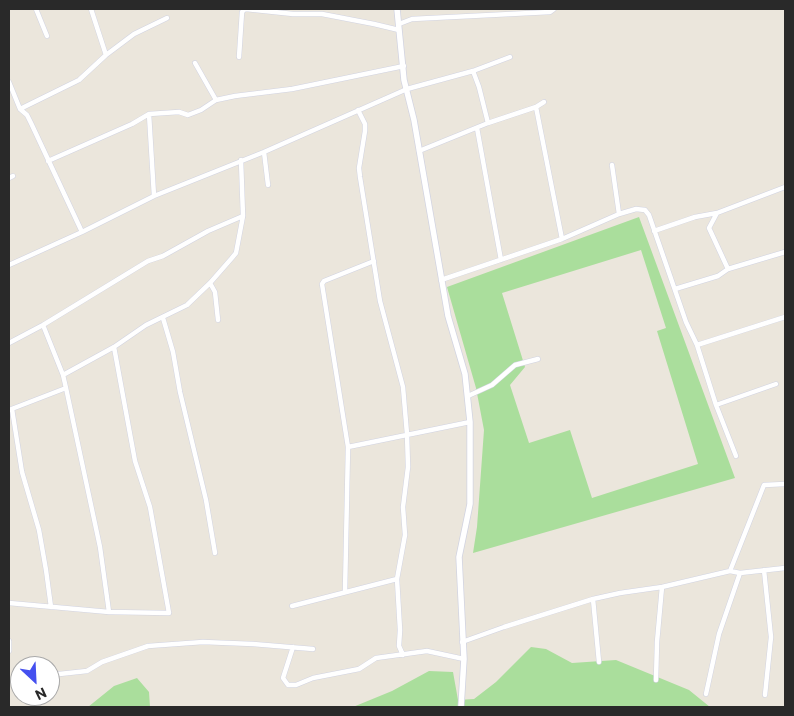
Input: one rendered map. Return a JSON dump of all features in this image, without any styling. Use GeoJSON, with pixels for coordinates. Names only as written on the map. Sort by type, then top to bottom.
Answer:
{"type":"FeatureCollection","features":[{"type":"Feature","properties":{"kind":"street"},"geometry":{"type":"LineString","coordinates":[[36,9],[47,36]]}},
{"type":"Feature","properties":{"kind":"street"},"geometry":{"type":"LineString","coordinates":[[91,9],[106,55]]}},
{"type":"Feature","properties":{"kind":"street"},"geometry":{"type":"LineString","coordinates":[[239,57],[244,9],[293,14],[322,12],[374,24],[399,27],[412,19],[550,12],[554,9]]}},
{"type":"Feature","properties":{"kind":"street"},"geometry":{"type":"LineString","coordinates":[[397,9],[404,80],[419,151],[448,316],[465,374],[468,396],[470,422],[470,504],[459,557],[463,662],[461,707]]}},
{"type":"Feature","properties":{"kind":"street"},"geometry":{"type":"LineString","coordinates":[[491,9],[491,15]]}},
{"type":"Feature","properties":{"kind":"street"},"geometry":{"type":"LineString","coordinates":[[20,108],[79,80],[106,55],[140,30],[167,18]]}},
{"type":"Feature","properties":{"kind":"street"},"geometry":{"type":"LineString","coordinates":[[9,265],[82,232],[154,196],[264,152],[407,89],[510,57]]}},
{"type":"Feature","properties":{"kind":"street"},"geometry":{"type":"LineString","coordinates":[[195,63],[216,100]]}},
{"type":"Feature","properties":{"kind":"street"},"geometry":{"type":"LineString","coordinates":[[48,161],[132,124],[149,114],[179,112],[188,114],[200,110],[216,100],[292,88],[404,66]]}},
{"type":"Feature","properties":{"kind":"street"},"geometry":{"type":"LineString","coordinates":[[473,70],[488,123]]}},
{"type":"Feature","properties":{"kind":"street"},"geometry":{"type":"LineString","coordinates":[[9,82],[20,108],[27,115],[31,123],[82,232]]}},
{"type":"Feature","properties":{"kind":"street"},"geometry":{"type":"LineString","coordinates":[[419,151],[488,123],[536,107],[544,102]]}},
{"type":"Feature","properties":{"kind":"street"},"geometry":{"type":"LineString","coordinates":[[536,107],[562,239]]}},
{"type":"Feature","properties":{"kind":"street"},"geometry":{"type":"LineString","coordinates":[[358,110],[365,124],[360,178],[380,301],[403,387],[407,434],[408,468],[403,508],[405,535],[397,579],[399,646],[403,655]]}},
{"type":"Feature","properties":{"kind":"street"},"geometry":{"type":"LineString","coordinates":[[149,114],[154,196]]}},
{"type":"Feature","properties":{"kind":"street"},"geometry":{"type":"LineString","coordinates":[[477,128],[501,260]]}},
{"type":"Feature","properties":{"kind":"street"},"geometry":{"type":"LineString","coordinates":[[264,152],[268,185]]}},
{"type":"Feature","properties":{"kind":"street"},"geometry":{"type":"LineString","coordinates":[[63,375],[114,347],[146,325],[187,305],[210,283],[236,253],[243,216],[241,160]]}},
{"type":"Feature","properties":{"kind":"street"},"geometry":{"type":"LineString","coordinates":[[612,165],[618,214]]}},
{"type":"Feature","properties":{"kind":"street"},"geometry":{"type":"LineString","coordinates":[[654,231],[695,216],[717,213],[785,187]]}},
{"type":"Feature","properties":{"kind":"street"},"geometry":{"type":"LineString","coordinates":[[441,280],[562,239],[618,214],[646,210],[686,322],[697,345],[716,405],[736,456]]}},
{"type":"Feature","properties":{"kind":"street"},"geometry":{"type":"LineString","coordinates":[[717,213],[709,228],[728,269]]}},
{"type":"Feature","properties":{"kind":"street"},"geometry":{"type":"LineString","coordinates":[[9,343],[43,325],[148,261],[163,256],[208,231],[243,216]]}},
{"type":"Feature","properties":{"kind":"street"},"geometry":{"type":"LineString","coordinates":[[675,289],[718,276],[728,269],[785,252]]}},
{"type":"Feature","properties":{"kind":"street"},"geometry":{"type":"LineString","coordinates":[[345,592],[348,447],[322,284],[324,281],[374,261]]}},
{"type":"Feature","properties":{"kind":"street"},"geometry":{"type":"LineString","coordinates":[[210,283],[215,292],[218,320]]}},
{"type":"Feature","properties":{"kind":"street"},"geometry":{"type":"LineString","coordinates":[[697,345],[785,317]]}},
{"type":"Feature","properties":{"kind":"street"},"geometry":{"type":"LineString","coordinates":[[163,318],[173,352],[180,392],[206,500],[215,553]]}},
{"type":"Feature","properties":{"kind":"street"},"geometry":{"type":"LineString","coordinates":[[43,325],[63,375],[66,388],[100,547],[109,612]]}},
{"type":"Feature","properties":{"kind":"street"},"geometry":{"type":"LineString","coordinates":[[9,603],[109,612],[169,613],[150,507],[135,461],[114,347]]}},
{"type":"Feature","properties":{"kind":"street"},"geometry":{"type":"LineString","coordinates":[[468,396],[492,385],[515,365],[538,358]]}},
{"type":"Feature","properties":{"kind":"street"},"geometry":{"type":"LineString","coordinates":[[716,405],[776,384]]}},
{"type":"Feature","properties":{"kind":"street"},"geometry":{"type":"LineString","coordinates":[[51,606],[39,530],[22,472],[10,409],[66,388]]}},
{"type":"Feature","properties":{"kind":"street"},"geometry":{"type":"LineString","coordinates":[[348,447],[470,422]]}},
{"type":"Feature","properties":{"kind":"street"},"geometry":{"type":"LineString","coordinates":[[730,571],[764,486],[785,484]]}},
{"type":"Feature","properties":{"kind":"street"},"geometry":{"type":"LineString","coordinates":[[462,642],[593,599],[662,587],[730,571],[740,572],[785,568]]}},
{"type":"Feature","properties":{"kind":"street"},"geometry":{"type":"LineString","coordinates":[[764,570],[771,637],[765,695]]}},
{"type":"Feature","properties":{"kind":"street"},"geometry":{"type":"LineString","coordinates":[[706,694],[719,634],[740,572]]}},
{"type":"Feature","properties":{"kind":"street"},"geometry":{"type":"LineString","coordinates":[[292,606],[397,579]]}},
{"type":"Feature","properties":{"kind":"street"},"geometry":{"type":"LineString","coordinates":[[656,680],[662,587]]}},
{"type":"Feature","properties":{"kind":"street"},"geometry":{"type":"LineString","coordinates":[[593,599],[600,662]]}},
{"type":"Feature","properties":{"kind":"street"},"geometry":{"type":"LineString","coordinates":[[9,641],[9,651]]}},
{"type":"Feature","properties":{"kind":"street"},"geometry":{"type":"LineString","coordinates":[[60,674],[87,671],[102,662],[148,646],[203,642],[313,649]]}},
{"type":"Feature","properties":{"kind":"street"},"geometry":{"type":"LineString","coordinates":[[293,647],[283,678],[288,685],[296,685],[313,678],[359,669],[376,658],[427,651],[463,662]]}},
{"type":"Feature","properties":{"kind":"green space"},"geometry":{"type":"Polygon","coordinates":[[[639,217],[735,478],[473,553],[477,527],[484,430],[476,388],[447,287],[639,217]],[[641,250],[502,293],[525,367],[510,385],[529,443],[570,430],[592,498],[698,464],[657,331],[666,328],[641,250]]]}},
{"type":"Feature","properties":{"kind":"green space"},"geometry":{"type":"Polygon","coordinates":[[[531,647],[546,649],[572,663],[616,660],[689,690],[710,707],[353,707],[392,691],[429,671],[453,672],[458,700],[474,699],[496,682],[531,647]]]}},
{"type":"Feature","properties":{"kind":"green space"},"geometry":{"type":"Polygon","coordinates":[[[137,678],[149,692],[150,707],[88,707],[114,686],[137,678]]]}}]}
